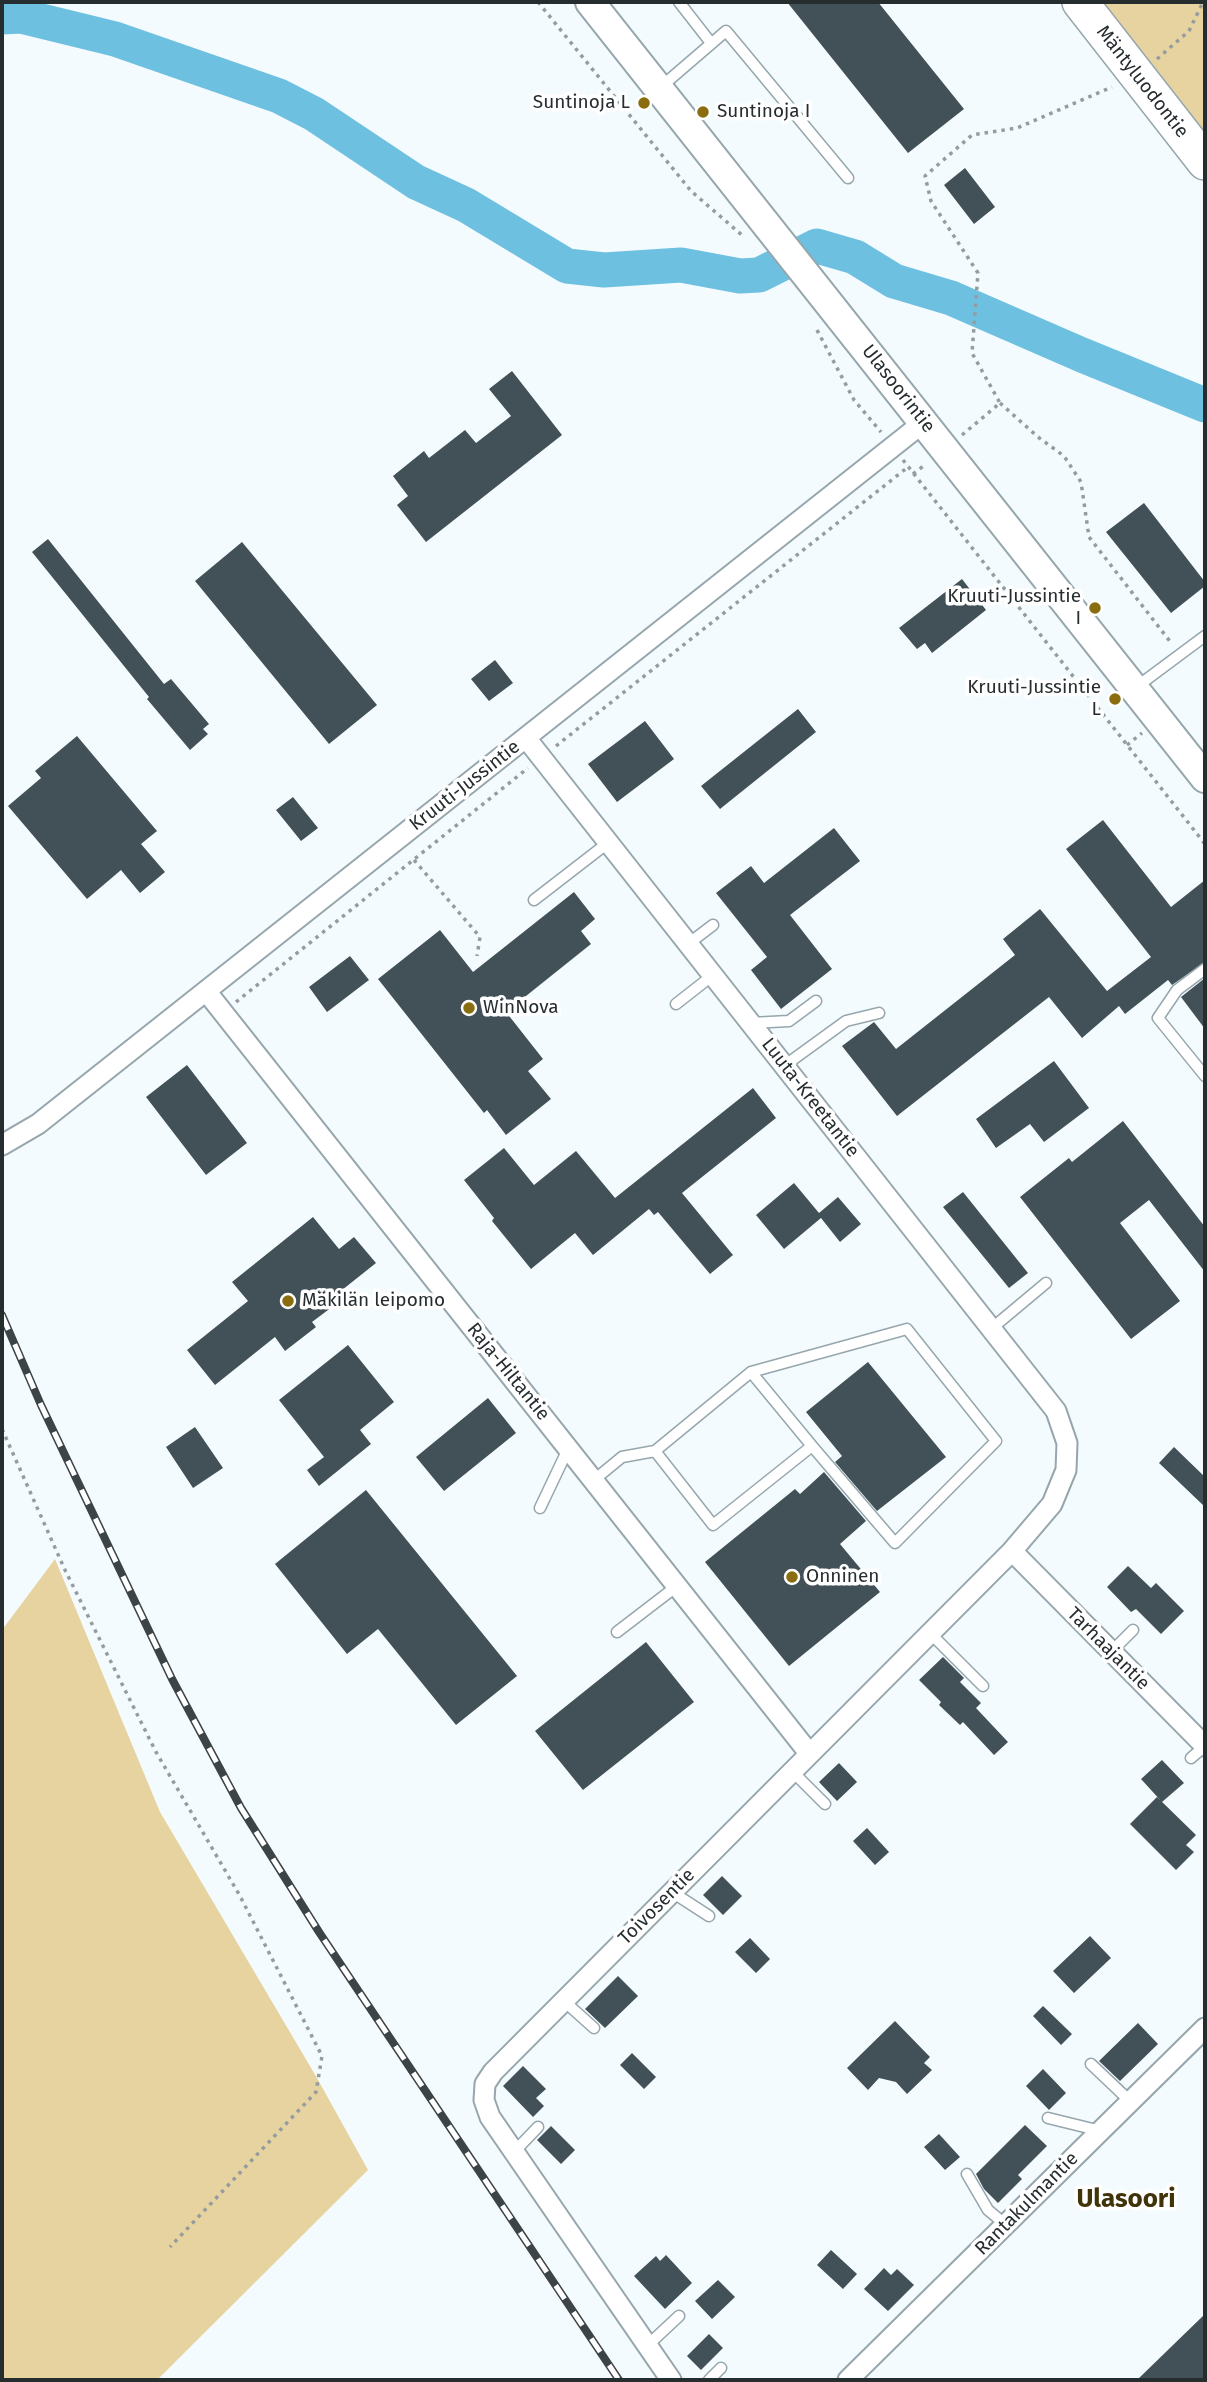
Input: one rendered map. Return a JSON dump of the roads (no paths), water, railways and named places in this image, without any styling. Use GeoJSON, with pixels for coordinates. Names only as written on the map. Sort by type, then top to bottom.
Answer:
{"type":"FeatureCollection","features":[{"type":"Feature","properties":{"kind":"highway","name":"Mäntyluodontie"},"geometry":{"type":"LineString","coordinates":[[1080,2],[1205,162]]}},
{"type":"Feature","properties":{"kind":"street","name":"Ulasoorintie"},"geometry":{"type":"LineString","coordinates":[[590,2],[1205,778]]}},
{"type":"Feature","properties":{"kind":"street","name":"Kruuti-Jussintie"},"geometry":{"type":"LineString","coordinates":[[2,1145],[38,1124],[924,422]]}},
{"type":"Feature","properties":{"kind":"street","name":"Luuta-Kreetantie"},"geometry":{"type":"LineString","coordinates":[[526,738],[1056,1411],[1067,1443],[1066,1470]]}},
{"type":"Feature","properties":{"kind":"street","name":"Raja-Hiltantie"},"geometry":{"type":"LineString","coordinates":[[206,991],[809,1754]]}},
{"type":"Feature","properties":{"kind":"street","name":"Toivosentie"},"geometry":{"type":"LineString","coordinates":[[671,2380],[490,2117],[484,2100],[485,2084],[493,2072],[1012,1551],[1052,1504],[1066,1470]]}},
{"type":"Feature","properties":{"kind":"street","name":"Tarhaajantie"},"geometry":{"type":"LineString","coordinates":[[1012,1551],[1110,1653],[1198,1752]]}},
{"type":"Feature","properties":{"kind":"street","name":"Rantakulmantie"},"geometry":{"type":"LineString","coordinates":[[848,2380],[1205,2028]]}},
{"type":"Feature","properties":{"kind":"lane"},"geometry":{"type":"LineString","coordinates":[[679,2],[711,43]]}},
{"type":"Feature","properties":{"kind":"lane"},"geometry":{"type":"LineString","coordinates":[[659,89],[726,31],[848,178]]}},
{"type":"Feature","properties":{"kind":"lane"},"geometry":{"type":"LineString","coordinates":[[1135,688],[1205,636]]}},
{"type":"Feature","properties":{"kind":"lane"},"geometry":{"type":"LineString","coordinates":[[534,900],[609,842]]}},
{"type":"Feature","properties":{"kind":"lane"},"geometry":{"type":"LineString","coordinates":[[688,944],[713,925]]}},
{"type":"Feature","properties":{"kind":"lane"},"geometry":{"type":"LineString","coordinates":[[1205,969],[1177,990],[1158,1018],[1205,1076]]}},
{"type":"Feature","properties":{"kind":"lane"},"geometry":{"type":"LineString","coordinates":[[676,1004],[713,975]]}},
{"type":"Feature","properties":{"kind":"lane"},"geometry":{"type":"LineString","coordinates":[[751,1023],[789,1021],[816,1001]]}},
{"type":"Feature","properties":{"kind":"lane"},"geometry":{"type":"LineString","coordinates":[[784,1066],[846,1021],[878,1013]]}},
{"type":"Feature","properties":{"kind":"lane"},"geometry":{"type":"LineString","coordinates":[[991,1329],[1046,1283]]}},
{"type":"Feature","properties":{"kind":"lane"},"geometry":{"type":"LineString","coordinates":[[594,1480],[622,1457],[655,1451],[751,1372],[907,1329],[996,1441],[895,1543],[751,1372]]}},
{"type":"Feature","properties":{"kind":"lane"},"geometry":{"type":"LineString","coordinates":[[655,1451],[713,1525],[811,1446]]}},
{"type":"Feature","properties":{"kind":"lane"},"geometry":{"type":"LineString","coordinates":[[540,1508],[568,1448]]}},
{"type":"Feature","properties":{"kind":"lane"},"geometry":{"type":"LineString","coordinates":[[617,1632],[677,1586]]}},
{"type":"Feature","properties":{"kind":"lane"},"geometry":{"type":"LineString","coordinates":[[1110,1653],[1133,1630]]}},
{"type":"Feature","properties":{"kind":"lane"},"geometry":{"type":"LineString","coordinates":[[930,1632],[983,1686]]}},
{"type":"Feature","properties":{"kind":"lane"},"geometry":{"type":"LineString","coordinates":[[792,1770],[825,1804]]}},
{"type":"Feature","properties":{"kind":"lane"},"geometry":{"type":"LineString","coordinates":[[672,1892],[709,1916]]}},
{"type":"Feature","properties":{"kind":"lane"},"geometry":{"type":"LineString","coordinates":[[564,2001],[594,2028]]}},
{"type":"Feature","properties":{"kind":"lane"},"geometry":{"type":"LineString","coordinates":[[1091,2064],[1131,2102]]}},
{"type":"Feature","properties":{"kind":"lane"},"geometry":{"type":"LineString","coordinates":[[1048,2118],[1101,2131]]}},
{"type":"Feature","properties":{"kind":"lane"},"geometry":{"type":"LineString","coordinates":[[514,2152],[538,2127]]}},
{"type":"Feature","properties":{"kind":"lane"},"geometry":{"type":"LineString","coordinates":[[967,2174],[988,2210],[1006,2225]]}},
{"type":"Feature","properties":{"kind":"lane"},"geometry":{"type":"LineString","coordinates":[[648,2345],[679,2316]]}},
{"type":"Feature","properties":{"kind":"lane"},"geometry":{"type":"LineString","coordinates":[[709,2380],[721,2368]]}},
{"type":"Feature","properties":{"kind":"waterway"},"geometry":{"type":"LineString","coordinates":[[2,17],[21,16],[115,39],[279,96],[314,114],[416,182],[466,205],[567,266],[604,270],[681,265],[740,276],[759,275],[817,246],[855,257],[894,281],[951,298],[1205,405]]}},
{"type":"Feature","properties":{"kind":"railway"},"geometry":{"type":"LineString","coordinates":[[2,1315],[41,1405],[172,1679],[241,1808],[319,1932],[619,2380]]}},
{"type":"Feature","properties":{"kind":"place","name":"Suntinoja L"},"geometry":{"type":"Point","coordinates":[644,103]}},
{"type":"Feature","properties":{"kind":"place","name":"Suntinoja I"},"geometry":{"type":"Point","coordinates":[703,112]}},
{"type":"Feature","properties":{"kind":"place","name":"Kruuti-Jussintie I"},"geometry":{"type":"Point","coordinates":[1095,608]}},
{"type":"Feature","properties":{"kind":"place","name":"Kruuti-Jussintie L"},"geometry":{"type":"Point","coordinates":[1115,699]}},
{"type":"Feature","properties":{"kind":"place","name":"WinNova"},"geometry":{"type":"Point","coordinates":[469,1008]}},
{"type":"Feature","properties":{"kind":"place","name":"Mäkilän leipomo"},"geometry":{"type":"Point","coordinates":[288,1301]}},
{"type":"Feature","properties":{"kind":"place","name":"Onninen"},"geometry":{"type":"Point","coordinates":[792,1577]}},
{"type":"Feature","properties":{"kind":"district","name":"Ulasoori"},"geometry":{"type":"Point","coordinates":[1126,2200]}}]}
